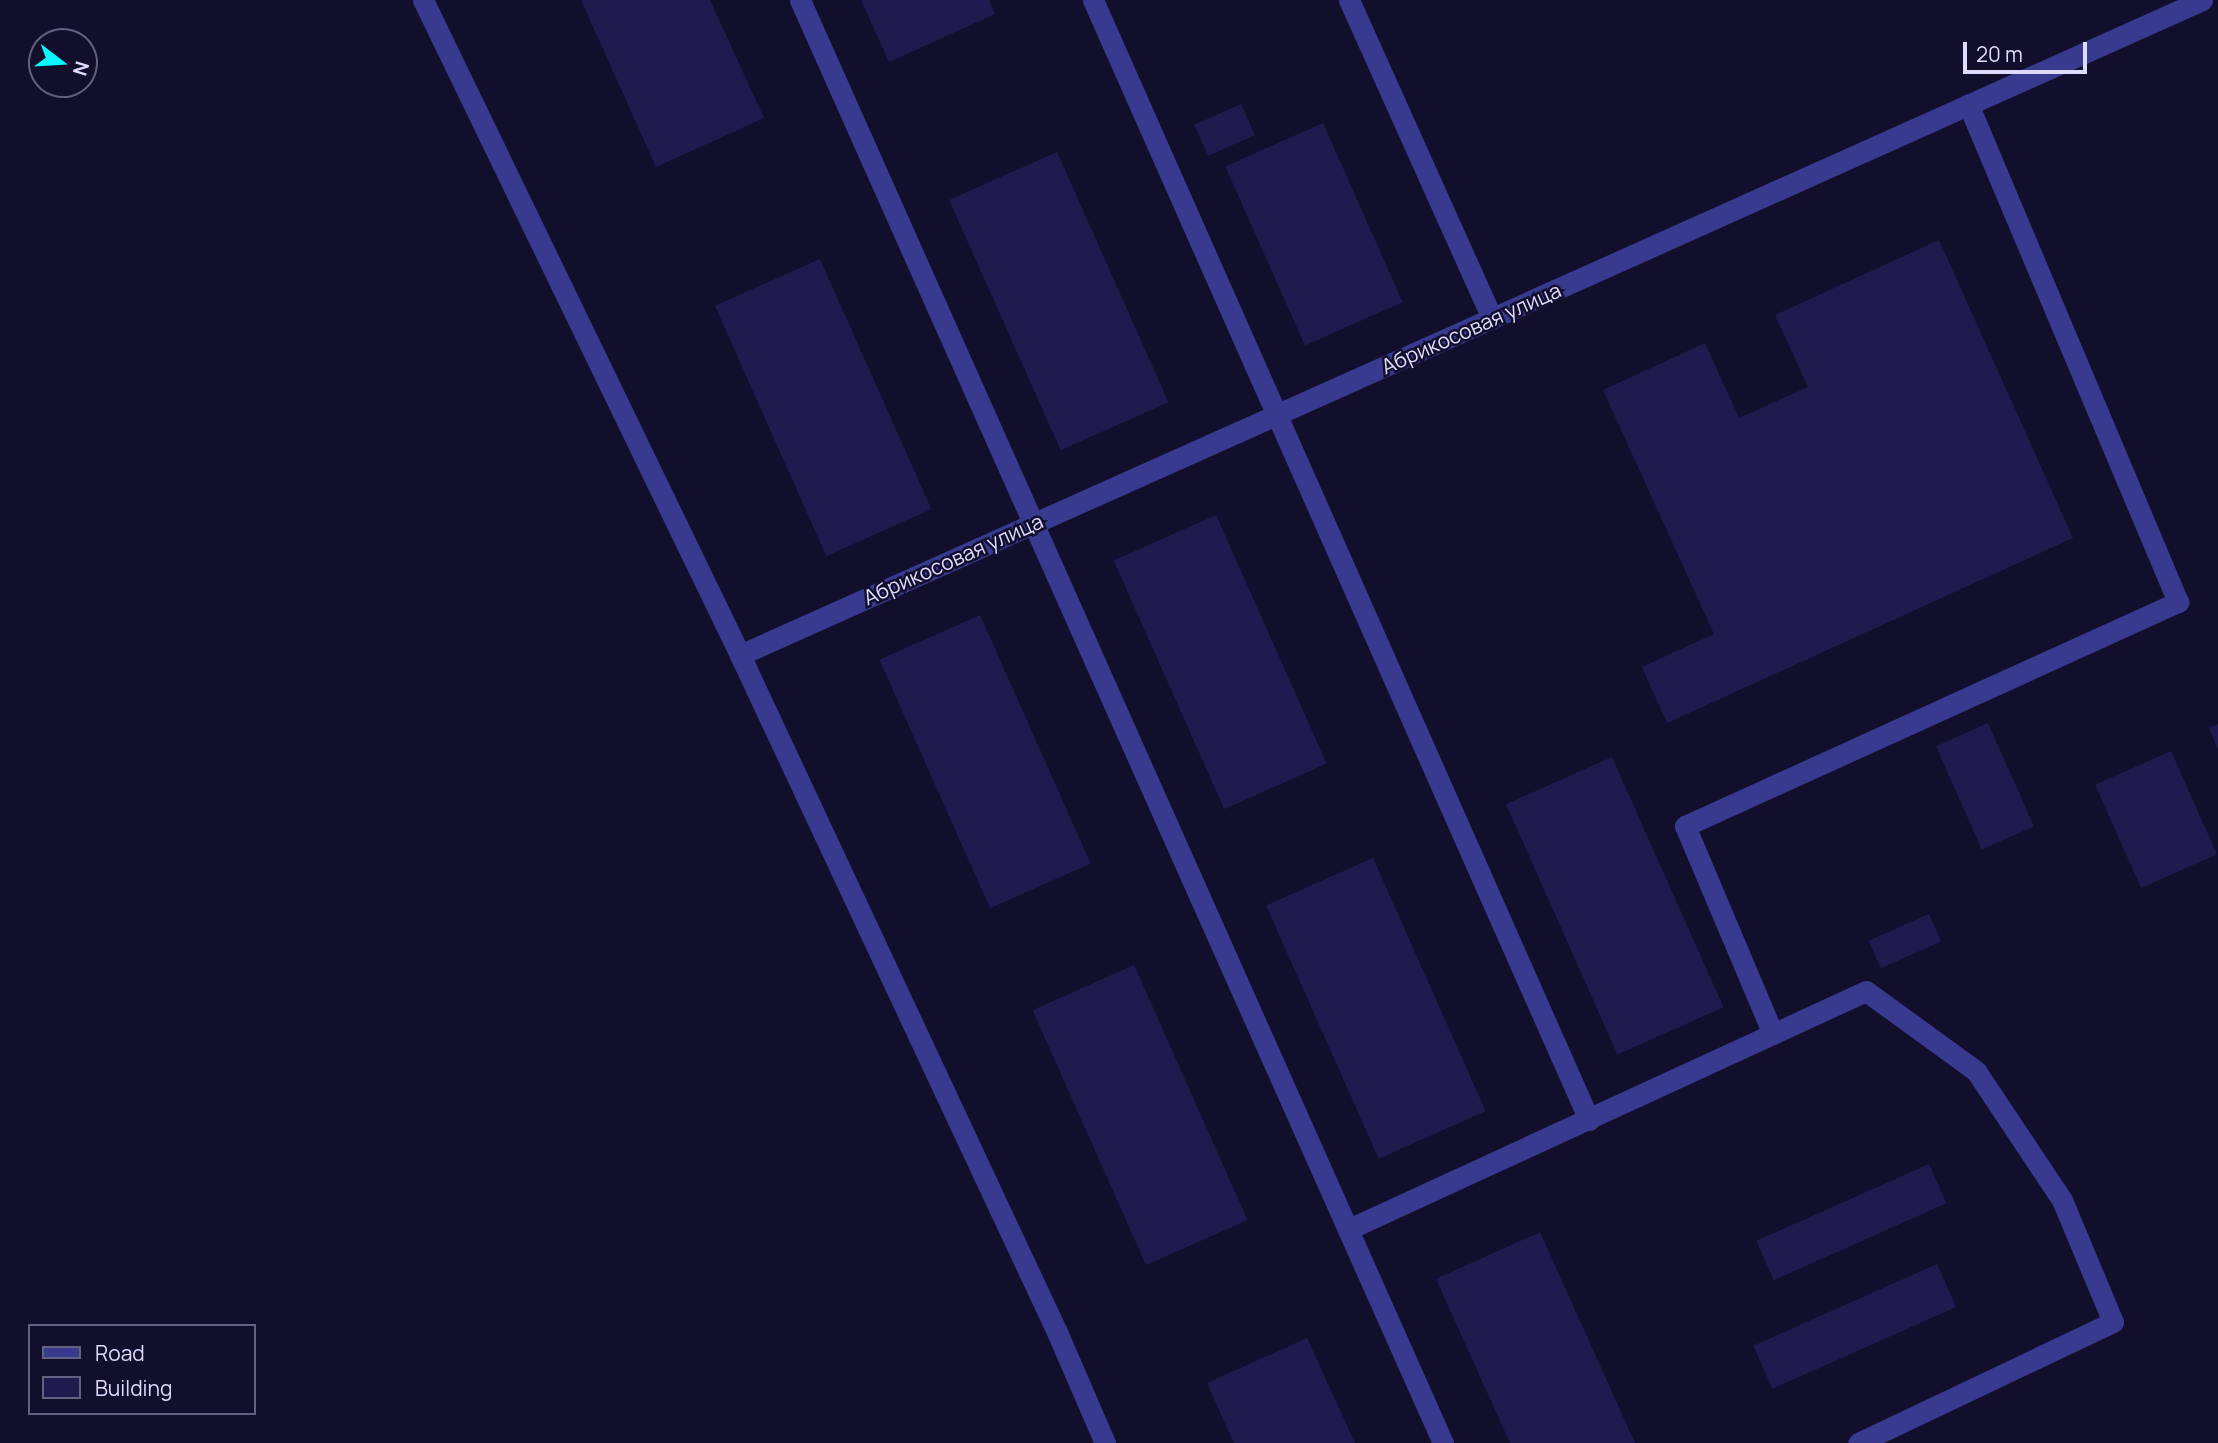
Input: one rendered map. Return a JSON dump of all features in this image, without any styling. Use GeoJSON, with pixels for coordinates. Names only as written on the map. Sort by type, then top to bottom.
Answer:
{"type":"FeatureCollection","features":[{"type":"Feature","properties":{"kind":"street"},"geometry":{"type":"LineString","coordinates":[[423,0],[740,655],[1057,1332],[1105,1443]]}},
{"type":"Feature","properties":{"kind":"street"},"geometry":{"type":"LineString","coordinates":[[800,0],[1443,1443]]}},
{"type":"Feature","properties":{"kind":"street"},"geometry":{"type":"LineString","coordinates":[[1093,0],[1589,1120]]}},
{"type":"Feature","properties":{"kind":"street"},"geometry":{"type":"LineString","coordinates":[[1349,0],[1492,318]]}},
{"type":"Feature","properties":{"kind":"street","name":"Абрикосовая улица"},"geometry":{"type":"LineString","coordinates":[[740,655],[2202,0]]}},
{"type":"Feature","properties":{"kind":"street"},"geometry":{"type":"LineString","coordinates":[[1773,1034],[1685,826],[2178,602],[1968,104]]}},
{"type":"Feature","properties":{"kind":"street"},"geometry":{"type":"LineString","coordinates":[[1349,1229],[1866,991],[1976,1071],[2062,1200],[2113,1322],[1858,1443]]}},
{"type":"Feature","properties":{"kind":"building"},"geometry":{"type":"Polygon","coordinates":[[[581,0],[710,0],[764,118],[656,167],[581,0]]]}},
{"type":"Feature","properties":{"kind":"building"},"geometry":{"type":"Polygon","coordinates":[[[861,0],[989,0],[995,14],[889,62],[861,0]]]}},
{"type":"Feature","properties":{"kind":"building"},"geometry":{"type":"Polygon","coordinates":[[[1241,104],[1255,135],[1208,156],[1194,125],[1241,104]]]}},
{"type":"Feature","properties":{"kind":"building"},"geometry":{"type":"Polygon","coordinates":[[[1323,123],[1403,302],[1305,346],[1225,167],[1323,123]]]}},
{"type":"Feature","properties":{"kind":"building"},"geometry":{"type":"Polygon","coordinates":[[[1057,152],[1168,402],[1061,450],[949,200],[1057,152]]]}},
{"type":"Feature","properties":{"kind":"building"},"geometry":{"type":"Polygon","coordinates":[[[1939,240],[2073,538],[1667,723],[1642,667],[1714,634],[1603,390],[1705,343],[1739,418],[1808,387],[1775,315],[1939,240]]]}},
{"type":"Feature","properties":{"kind":"building"},"geometry":{"type":"Polygon","coordinates":[[[820,259],[931,509],[826,556],[715,306],[820,259]]]}},
{"type":"Feature","properties":{"kind":"building"},"geometry":{"type":"Polygon","coordinates":[[[1216,515],[1327,763],[1224,809],[1114,561],[1216,515]]]}},
{"type":"Feature","properties":{"kind":"building"},"geometry":{"type":"Polygon","coordinates":[[[980,615],[1091,863],[990,908],[880,660],[980,615]]]}},
{"type":"Feature","properties":{"kind":"building"},"geometry":{"type":"Polygon","coordinates":[[[1988,723],[2034,826],[1982,849],[1936,746],[1988,723]]]}},
{"type":"Feature","properties":{"kind":"building"},"geometry":{"type":"Polygon","coordinates":[[[2218,724],[2218,749],[2209,728],[2218,724]]]}},
{"type":"Feature","properties":{"kind":"building"},"geometry":{"type":"Polygon","coordinates":[[[2171,751],[2217,854],[2141,888],[2095,785],[2171,751]]]}},
{"type":"Feature","properties":{"kind":"building"},"geometry":{"type":"Polygon","coordinates":[[[1612,757],[1723,1007],[1617,1054],[1506,804],[1612,757]]]}},
{"type":"Feature","properties":{"kind":"building"},"geometry":{"type":"Polygon","coordinates":[[[1373,858],[1486,1111],[1379,1159],[1266,906],[1373,858]]]}},
{"type":"Feature","properties":{"kind":"building"},"geometry":{"type":"Polygon","coordinates":[[[1929,914],[1941,941],[1881,968],[1869,941],[1929,914]]]}},
{"type":"Feature","properties":{"kind":"building"},"geometry":{"type":"Polygon","coordinates":[[[1134,965],[1247,1220],[1146,1265],[1033,1010],[1134,965]]]}},
{"type":"Feature","properties":{"kind":"building"},"geometry":{"type":"Polygon","coordinates":[[[1929,1164],[1946,1203],[1774,1280],[1756,1241],[1929,1164]]]}},
{"type":"Feature","properties":{"kind":"building"},"geometry":{"type":"Polygon","coordinates":[[[1540,1232],[1635,1443],[1510,1443],[1436,1279],[1540,1232]]]}},
{"type":"Feature","properties":{"kind":"building"},"geometry":{"type":"Polygon","coordinates":[[[1937,1264],[1956,1307],[1772,1389],[1753,1346],[1937,1264]]]}},
{"type":"Feature","properties":{"kind":"building"},"geometry":{"type":"Polygon","coordinates":[[[1307,1338],[1355,1443],[1234,1443],[1207,1383],[1307,1338]]]}}]}
